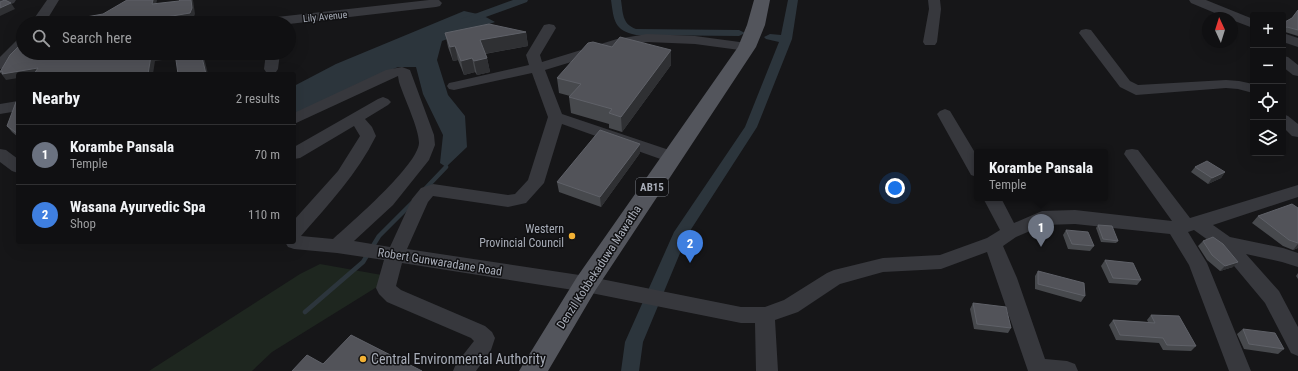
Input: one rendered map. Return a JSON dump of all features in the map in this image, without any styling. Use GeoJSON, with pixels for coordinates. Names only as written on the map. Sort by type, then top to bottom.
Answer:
{"type":"FeatureCollection","features":[{"type":"Feature","properties":{"kind":"main road","name":"Denzil Kobbekaduwa Mawatha"},"geometry":{"type":"LineString","coordinates":[[533,371],[586,284],[746,47],[756,25],[762,0]]}},
{"type":"Feature","properties":{"kind":"street"},"geometry":{"type":"LineString","coordinates":[[0,4],[10,0]]}},
{"type":"Feature","properties":{"kind":"street"},"geometry":{"type":"LineString","coordinates":[[43,16],[53,0]]}},
{"type":"Feature","properties":{"kind":"street"},"geometry":{"type":"LineString","coordinates":[[930,42],[935,10],[934,0]]}},
{"type":"Feature","properties":{"kind":"street"},"geometry":{"type":"LineString","coordinates":[[1195,0],[1250,23]]}},
{"type":"Feature","properties":{"kind":"street","name":"Lily Avenue"},"geometry":{"type":"LineString","coordinates":[[296,19],[366,6],[436,3]]}},
{"type":"Feature","properties":{"kind":"street"},"geometry":{"type":"LineString","coordinates":[[464,371],[484,344],[485,338],[478,332],[394,296],[388,292],[386,288],[389,254],[421,199],[427,192],[433,190],[508,201],[520,199],[536,183],[556,117],[548,99],[533,55],[549,28]]}},
{"type":"Feature","properties":{"kind":"street"},"geometry":{"type":"LineString","coordinates":[[1086,33],[1125,84],[1132,89],[1136,90],[1226,84],[1239,85],[1250,88]]}},
{"type":"Feature","properties":{"kind":"street"},"geometry":{"type":"LineString","coordinates":[[454,86],[537,68],[622,42],[647,38],[695,40],[746,47]]}},
{"type":"Feature","properties":{"kind":"street"},"geometry":{"type":"LineString","coordinates":[[1286,38],[1298,43]]}},
{"type":"Feature","properties":{"kind":"street"},"geometry":{"type":"LineString","coordinates":[[0,65],[16,51]]}},
{"type":"Feature","properties":{"kind":"street"},"geometry":{"type":"LineString","coordinates":[[271,69],[272,60]]}},
{"type":"Feature","properties":{"kind":"street"},"geometry":{"type":"LineString","coordinates":[[1286,62],[1298,72]]}},
{"type":"Feature","properties":{"kind":"street"},"geometry":{"type":"LineString","coordinates":[[296,118],[391,73],[402,71],[405,73],[406,82],[426,135],[427,145],[423,156],[387,201],[344,247]]}},
{"type":"Feature","properties":{"kind":"street"},"geometry":{"type":"LineString","coordinates":[[296,153],[383,102]]}},
{"type":"Feature","properties":{"kind":"street"},"geometry":{"type":"LineString","coordinates":[[0,109],[16,106]]}},
{"type":"Feature","properties":{"kind":"street"},"geometry":{"type":"LineString","coordinates":[[556,117],[672,157]]}},
{"type":"Feature","properties":{"kind":"street"},"geometry":{"type":"LineString","coordinates":[[296,230],[329,194],[360,152],[368,136],[364,127],[356,118]]}},
{"type":"Feature","properties":{"kind":"street"},"geometry":{"type":"LineString","coordinates":[[948,120],[974,166]]}},
{"type":"Feature","properties":{"kind":"street"},"geometry":{"type":"LineString","coordinates":[[1284,120],[1298,132]]}},
{"type":"Feature","properties":{"kind":"street"},"geometry":{"type":"LineString","coordinates":[[0,154],[16,166]]}},
{"type":"Feature","properties":{"kind":"street"},"geometry":{"type":"LineString","coordinates":[[1132,154],[1186,226],[1198,263],[1240,371]]}},
{"type":"Feature","properties":{"kind":"street"},"geometry":{"type":"LineString","coordinates":[[1186,226],[1298,191]]}},
{"type":"Feature","properties":{"kind":"street"},"geometry":{"type":"LineString","coordinates":[[994,201],[1010,232]]}},
{"type":"Feature","properties":{"kind":"street","name":"Robert Gunwaradane Road"},"geometry":{"type":"LineString","coordinates":[[296,242],[344,247],[586,284],[741,315],[764,315],[791,306],[834,278],[883,265],[941,262],[992,243],[1010,232],[1042,218],[1075,217],[1186,226]]}},
{"type":"Feature","properties":{"kind":"street"},"geometry":{"type":"LineString","coordinates":[[1186,226],[1225,243],[1283,255],[1298,260]]}},
{"type":"Feature","properties":{"kind":"street"},"geometry":{"type":"LineString","coordinates":[[992,243],[1007,278],[1037,368],[1067,371]]}},
{"type":"Feature","properties":{"kind":"street"},"geometry":{"type":"LineString","coordinates":[[1225,243],[1272,297],[1298,347]]}},
{"type":"Feature","properties":{"kind":"street"},"geometry":{"type":"LineString","coordinates":[[764,315],[767,371]]}},
{"type":"Feature","properties":{"kind":"shaded area"},"geometry":{"type":"Polygon","coordinates":[[[464,11],[482,15],[495,22],[442,41],[437,60],[448,95],[465,116],[467,147],[446,167],[440,163],[443,135],[423,94],[416,67],[398,67],[353,86],[296,117],[296,85],[336,64],[464,11]]]}},
{"type":"Feature","properties":{"kind":"shaded area"},"geometry":{"type":"Polygon","coordinates":[[[320,264],[393,277],[272,352],[252,371],[149,371],[300,274],[320,264]]]}},
{"type":"Feature","properties":{"kind":"building"},"geometry":{"type":"Polygon","coordinates":[[[5,0],[11,3],[0,8],[0,2],[5,0]]]}},
{"type":"Feature","properties":{"kind":"building"},"geometry":{"type":"Polygon","coordinates":[[[127,0],[153,0],[152,4],[191,0],[192,8],[190,13],[172,16],[92,16],[103,14],[127,0]]]}},
{"type":"Feature","properties":{"kind":"building"},"geometry":{"type":"Polygon","coordinates":[[[1298,10],[1298,30],[1286,28],[1286,21],[1292,18],[1298,10]]]}},
{"type":"Feature","properties":{"kind":"building"},"geometry":{"type":"Polygon","coordinates":[[[489,24],[526,32],[480,40],[487,58],[474,61],[472,58],[461,61],[455,46],[450,47],[445,33],[489,24]]]}},
{"type":"Feature","properties":{"kind":"building"},"geometry":{"type":"Polygon","coordinates":[[[620,37],[671,50],[621,117],[609,113],[612,109],[569,97],[581,84],[557,78],[588,43],[593,42],[612,47],[620,37]]]}},
{"type":"Feature","properties":{"kind":"building"},"geometry":{"type":"Polygon","coordinates":[[[16,49],[16,60],[150,60],[148,72],[35,72],[38,68],[2,74],[3,72],[0,72],[10,55],[16,49]]]}},
{"type":"Feature","properties":{"kind":"building"},"geometry":{"type":"Polygon","coordinates":[[[176,60],[203,60],[206,72],[178,72],[176,60]]]}},
{"type":"Feature","properties":{"kind":"building"},"geometry":{"type":"Polygon","coordinates":[[[16,102],[16,133],[7,126],[16,102]]]}},
{"type":"Feature","properties":{"kind":"building"},"geometry":{"type":"Polygon","coordinates":[[[600,130],[640,144],[600,197],[557,182],[600,130]]]}},
{"type":"Feature","properties":{"kind":"building"},"geometry":{"type":"Polygon","coordinates":[[[1207,161],[1225,172],[1212,178],[1195,167],[1207,161]]]}},
{"type":"Feature","properties":{"kind":"building"},"geometry":{"type":"Polygon","coordinates":[[[1292,204],[1298,208],[1298,243],[1289,240],[1258,216],[1292,204]]]}},
{"type":"Feature","properties":{"kind":"building"},"geometry":{"type":"Polygon","coordinates":[[[1098,225],[1112,226],[1118,241],[1103,239],[1098,225]]]}},
{"type":"Feature","properties":{"kind":"building"},"geometry":{"type":"Polygon","coordinates":[[[1066,230],[1088,232],[1094,246],[1072,244],[1066,230]]]}},
{"type":"Feature","properties":{"kind":"building"},"geometry":{"type":"Polygon","coordinates":[[[1213,237],[1223,244],[1238,262],[1225,266],[1212,255],[1203,241],[1213,237]]]}},
{"type":"Feature","properties":{"kind":"building"},"geometry":{"type":"Polygon","coordinates":[[[1105,260],[1133,263],[1141,280],[1113,278],[1105,260]]]}},
{"type":"Feature","properties":{"kind":"building"},"geometry":{"type":"Polygon","coordinates":[[[1038,271],[1084,283],[1085,296],[1038,284],[1038,271]]]}},
{"type":"Feature","properties":{"kind":"building"},"geometry":{"type":"Polygon","coordinates":[[[973,303],[1006,307],[1011,328],[977,324],[973,303]]]}},
{"type":"Feature","properties":{"kind":"building"},"geometry":{"type":"Polygon","coordinates":[[[1151,315],[1179,316],[1196,346],[1167,345],[1163,338],[1120,335],[1113,320],[1155,323],[1151,315]]]}},
{"type":"Feature","properties":{"kind":"building"},"geometry":{"type":"Polygon","coordinates":[[[1243,329],[1275,333],[1284,349],[1249,344],[1243,329]]]}},
{"type":"Feature","properties":{"kind":"building"},"geometry":{"type":"Polygon","coordinates":[[[351,335],[422,371],[292,371],[307,355],[323,364],[351,335]]]}},
{"type":"Feature","properties":{"kind":"waterway"},"geometry":{"type":"LineString","coordinates":[[465,21],[523,0]]}},
{"type":"Feature","properties":{"kind":"waterway"},"geometry":{"type":"LineString","coordinates":[[616,0],[618,17],[622,25],[625,28],[636,32],[739,33]]}},
{"type":"Feature","properties":{"kind":"waterway"},"geometry":{"type":"LineString","coordinates":[[786,39],[793,0]]}},
{"type":"Feature","properties":{"kind":"waterway"},"geometry":{"type":"LineString","coordinates":[[770,37],[786,39]]}},
{"type":"Feature","properties":{"kind":"waterway"},"geometry":{"type":"LineString","coordinates":[[630,371],[634,342],[681,232],[751,127],[786,39]]}},
{"type":"Feature","properties":{"kind":"waterway"},"geometry":{"type":"LineString","coordinates":[[425,189],[446,167]]}},
{"type":"Feature","properties":{"kind":"waterway"},"geometry":{"type":"LineString","coordinates":[[305,312],[363,262],[379,236],[412,203]]}},
{"type":"Feature","properties":{"kind":"place","name":"Western Provincial Council"},"geometry":{"type":"Point","coordinates":[572,236]}},
{"type":"Feature","properties":{"kind":"place","name":"Korambe Pansala"},"geometry":{"type":"Point","coordinates":[1041,247]}},
{"type":"Feature","properties":{"kind":"place","name":"Wasana Ayurvedic Spa"},"geometry":{"type":"Point","coordinates":[690,263]}},
{"type":"Feature","properties":{"kind":"place","name":"Central Environmental Authority"},"geometry":{"type":"Point","coordinates":[363,359]}}]}
